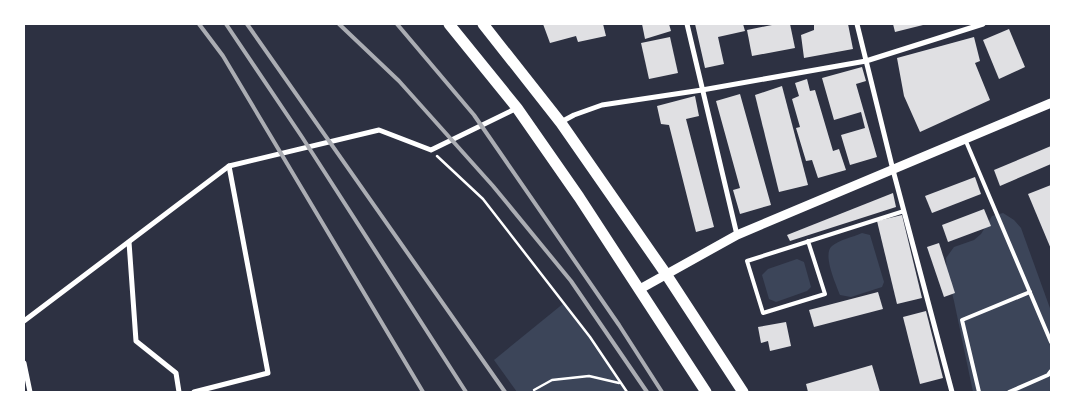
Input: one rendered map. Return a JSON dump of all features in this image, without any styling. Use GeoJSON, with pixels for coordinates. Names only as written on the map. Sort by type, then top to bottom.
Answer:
{"type":"FeatureCollection","features":[{"type":"Feature","properties":{"kind":"main road"},"geometry":{"type":"LineString","coordinates":[[449,24],[517,108],[579,197],[706,392]]}},
{"type":"Feature","properties":{"kind":"main road"},"geometry":{"type":"LineString","coordinates":[[483,24],[561,123],[666,274],[743,392]]}},
{"type":"Feature","properties":{"kind":"street"},"geometry":{"type":"LineString","coordinates":[[687,24],[737,236]]}},
{"type":"Feature","properties":{"kind":"street"},"geometry":{"type":"LineString","coordinates":[[857,24],[893,170],[952,392]]}},
{"type":"Feature","properties":{"kind":"street"},"geometry":{"type":"LineString","coordinates":[[561,123],[602,105],[702,90],[866,61],[983,24]]}},
{"type":"Feature","properties":{"kind":"street"},"geometry":{"type":"LineString","coordinates":[[640,290],[737,236],[1051,103]]}},
{"type":"Feature","properties":{"kind":"street"},"geometry":{"type":"LineString","coordinates":[[24,321],[229,166],[379,130],[431,150],[517,108]]}},
{"type":"Feature","properties":{"kind":"street"},"geometry":{"type":"LineString","coordinates":[[194,392],[268,373],[229,166]]}},
{"type":"Feature","properties":{"kind":"street"},"geometry":{"type":"LineString","coordinates":[[129,242],[136,341],[176,373],[179,392]]}},
{"type":"Feature","properties":{"kind":"street"},"geometry":{"type":"LineString","coordinates":[[24,363],[30,392]]}},
{"type":"Feature","properties":{"kind":"lane"},"geometry":{"type":"LineString","coordinates":[[965,139],[1051,342]]}},
{"type":"Feature","properties":{"kind":"lane"},"geometry":{"type":"LineString","coordinates":[[808,241],[825,294],[763,313],[747,261],[808,241],[904,211]]}},
{"type":"Feature","properties":{"kind":"lane"},"geometry":{"type":"LineString","coordinates":[[979,392],[962,320],[1030,292]]}},
{"type":"Feature","properties":{"kind":"lane"},"geometry":{"type":"LineString","coordinates":[[1010,392],[1048,375],[1051,371]]}},
{"type":"Feature","properties":{"kind":"path"},"geometry":{"type":"LineString","coordinates":[[431,150],[483,199],[590,337],[627,392]]}},
{"type":"Feature","properties":{"kind":"path"},"geometry":{"type":"LineString","coordinates":[[534,390],[552,380],[589,376],[621,383]]}},
{"type":"Feature","properties":{"kind":"shaded area"},"geometry":{"type":"Polygon","coordinates":[[[1003,213],[1014,220],[1021,228],[1051,311],[1051,390],[1047,392],[973,392],[947,274],[946,258],[954,247],[974,240],[981,234],[992,216],[1003,213]]]}},
{"type":"Feature","properties":{"kind":"shaded area"},"geometry":{"type":"Polygon","coordinates":[[[862,233],[870,235],[884,282],[882,287],[851,297],[840,295],[829,262],[829,250],[838,242],[862,233]]]}},
{"type":"Feature","properties":{"kind":"shaded area"},"geometry":{"type":"Polygon","coordinates":[[[797,259],[804,262],[811,287],[807,291],[776,302],[769,299],[762,275],[768,269],[797,259]]]}},
{"type":"Feature","properties":{"kind":"shaded area"},"geometry":{"type":"Polygon","coordinates":[[[564,303],[590,337],[627,392],[517,392],[494,360],[564,303]]]}},
{"type":"Feature","properties":{"kind":"building"},"geometry":{"type":"Polygon","coordinates":[[[543,24],[603,24],[606,36],[578,42],[576,36],[550,43],[543,24]]]}},
{"type":"Feature","properties":{"kind":"building"},"geometry":{"type":"Polygon","coordinates":[[[642,24],[669,24],[671,31],[645,39],[642,24]]]}},
{"type":"Feature","properties":{"kind":"building"},"geometry":{"type":"Polygon","coordinates":[[[695,24],[743,24],[745,31],[718,37],[724,64],[705,68],[695,24]]]}},
{"type":"Feature","properties":{"kind":"building"},"geometry":{"type":"Polygon","coordinates":[[[777,24],[790,24],[795,48],[752,56],[747,30],[777,24]]]}},
{"type":"Feature","properties":{"kind":"building"},"geometry":{"type":"Polygon","coordinates":[[[814,24],[848,24],[853,49],[804,58],[801,35],[814,30],[814,24]]]}},
{"type":"Feature","properties":{"kind":"building"},"geometry":{"type":"Polygon","coordinates":[[[893,24],[927,24],[895,32],[893,24]]]}},
{"type":"Feature","properties":{"kind":"building"},"geometry":{"type":"Polygon","coordinates":[[[1009,29],[1025,67],[999,79],[983,40],[1009,29]]]}},
{"type":"Feature","properties":{"kind":"building"},"geometry":{"type":"Polygon","coordinates":[[[670,37],[678,73],[649,79],[641,43],[670,37]]]}},
{"type":"Feature","properties":{"kind":"building"},"geometry":{"type":"Polygon","coordinates":[[[974,37],[980,61],[975,63],[990,100],[920,132],[904,96],[897,58],[974,37]]]}},
{"type":"Feature","properties":{"kind":"building"},"geometry":{"type":"Polygon","coordinates":[[[862,67],[866,81],[856,84],[877,157],[850,165],[841,135],[865,128],[861,112],[834,120],[822,78],[862,67]]]}},
{"type":"Feature","properties":{"kind":"building"},"geometry":{"type":"Polygon","coordinates":[[[807,79],[810,91],[815,90],[833,151],[839,149],[846,170],[818,178],[812,160],[806,161],[796,128],[800,127],[792,99],[799,96],[795,83],[807,79]]]}},
{"type":"Feature","properties":{"kind":"building"},"geometry":{"type":"Polygon","coordinates":[[[782,86],[808,185],[779,192],[755,95],[782,86]]]}},
{"type":"Feature","properties":{"kind":"building"},"geometry":{"type":"Polygon","coordinates":[[[740,94],[771,205],[740,214],[733,190],[740,188],[716,101],[740,94]]]}},
{"type":"Feature","properties":{"kind":"building"},"geometry":{"type":"Polygon","coordinates":[[[695,96],[699,116],[686,119],[714,227],[696,232],[669,125],[661,124],[657,106],[695,96]]]}},
{"type":"Feature","properties":{"kind":"building"},"geometry":{"type":"Polygon","coordinates":[[[1051,146],[1051,164],[1000,186],[994,170],[1051,146]]]}},
{"type":"Feature","properties":{"kind":"building"},"geometry":{"type":"Polygon","coordinates":[[[975,177],[981,194],[932,213],[925,196],[975,177]]]}},
{"type":"Feature","properties":{"kind":"building"},"geometry":{"type":"Polygon","coordinates":[[[1051,185],[1051,249],[1028,194],[1051,185]]]}},
{"type":"Feature","properties":{"kind":"building"},"geometry":{"type":"Polygon","coordinates":[[[893,193],[896,207],[790,241],[787,235],[893,193]]]}},
{"type":"Feature","properties":{"kind":"building"},"geometry":{"type":"Polygon","coordinates":[[[984,209],[991,226],[948,242],[942,225],[984,209]]]}},
{"type":"Feature","properties":{"kind":"building"},"geometry":{"type":"Polygon","coordinates":[[[902,215],[922,298],[897,304],[877,221],[902,215]]]}},
{"type":"Feature","properties":{"kind":"building"},"geometry":{"type":"Polygon","coordinates":[[[939,243],[955,293],[944,297],[927,247],[939,243]]]}},
{"type":"Feature","properties":{"kind":"building"},"geometry":{"type":"Polygon","coordinates":[[[878,292],[883,309],[814,327],[809,310],[878,292]]]}},
{"type":"Feature","properties":{"kind":"building"},"geometry":{"type":"Polygon","coordinates":[[[926,311],[943,378],[920,384],[903,317],[926,311]]]}},
{"type":"Feature","properties":{"kind":"building"},"geometry":{"type":"Polygon","coordinates":[[[786,322],[791,346],[770,351],[768,341],[761,343],[758,327],[786,322]]]}},
{"type":"Feature","properties":{"kind":"building"},"geometry":{"type":"Polygon","coordinates":[[[872,365],[880,392],[808,392],[806,384],[872,365]]]}},
{"type":"Feature","properties":{"kind":"railway"},"geometry":{"type":"LineString","coordinates":[[199,24],[223,56],[423,392]]}},
{"type":"Feature","properties":{"kind":"railway"},"geometry":{"type":"LineString","coordinates":[[226,24],[302,137],[466,392]]}},
{"type":"Feature","properties":{"kind":"railway"},"geometry":{"type":"LineString","coordinates":[[247,24],[505,392]]}},
{"type":"Feature","properties":{"kind":"railway"},"geometry":{"type":"LineString","coordinates":[[339,24],[399,81],[493,186],[571,281],[647,392]]}},
{"type":"Feature","properties":{"kind":"railway"},"geometry":{"type":"LineString","coordinates":[[397,24],[474,115],[619,325],[662,392]]}}]}
